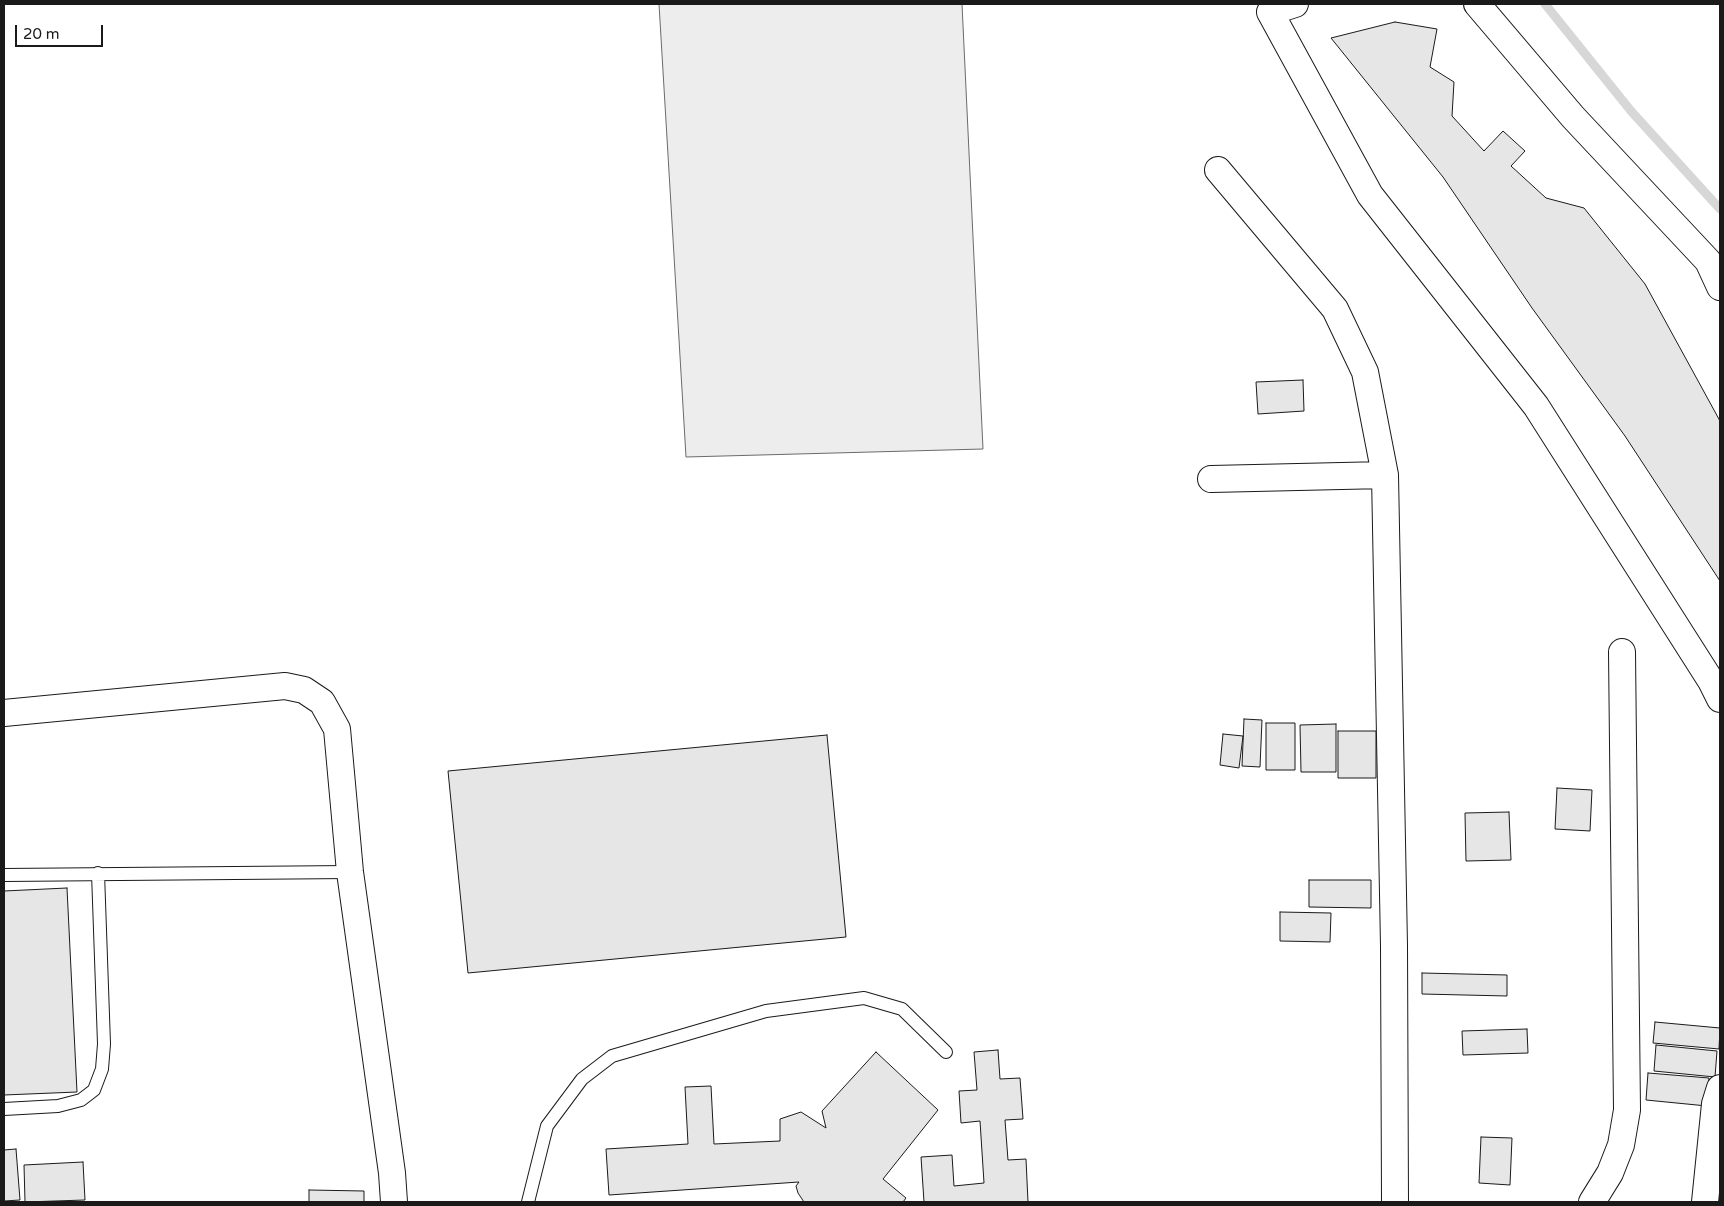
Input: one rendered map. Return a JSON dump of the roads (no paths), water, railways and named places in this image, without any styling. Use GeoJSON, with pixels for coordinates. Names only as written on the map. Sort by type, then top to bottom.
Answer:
{"type":"FeatureCollection","features":[{"type":"Feature","properties":{"kind":"street"},"geometry":{"type":"LineString","coordinates":[[1295,4],[1270,12],[1370,195],[1536,406],[1711,681],[1720,699]]}},
{"type":"Feature","properties":{"kind":"street"},"geometry":{"type":"LineString","coordinates":[[1477,4],[1573,117],[1708,261],[1720,287]]}},
{"type":"Feature","properties":{"kind":"street"},"geometry":{"type":"LineString","coordinates":[[1218,170],[1334,309],[1365,372],[1385,475],[1394,946],[1395,1202]]}},
{"type":"Feature","properties":{"kind":"street"},"geometry":{"type":"LineString","coordinates":[[1211,479],[1385,475]]}},
{"type":"Feature","properties":{"kind":"street"},"geometry":{"type":"LineString","coordinates":[[1592,1202],[1610,1173],[1621,1145],[1627,1110],[1622,652]]}},
{"type":"Feature","properties":{"kind":"street"},"geometry":{"type":"LineString","coordinates":[[4,713],[285,686],[304,690],[322,702],[337,729],[350,872],[392,1173],[394,1202]]}},
{"type":"Feature","properties":{"kind":"street"},"geometry":{"type":"LineString","coordinates":[[1705,1202],[1715,1104],[1720,1088]]}},
{"type":"Feature","properties":{"kind":"street"},"geometry":{"type":"LineString","coordinates":[[1712,1202],[1720,1184]]}},
{"type":"Feature","properties":{"kind":"lane"},"geometry":{"type":"LineString","coordinates":[[4,875],[350,872]]}},
{"type":"Feature","properties":{"kind":"lane"},"geometry":{"type":"LineString","coordinates":[[4,1110],[58,1106],[81,1100],[94,1090],[102,1069],[104,1044],[98,873]]}},
{"type":"Feature","properties":{"kind":"lane"},"geometry":{"type":"LineString","coordinates":[[528,1202],[547,1126],[582,1079],[612,1056],[766,1011],[864,998],[902,1009],[946,1052]]}},
{"type":"Feature","properties":{"kind":"waterway"},"geometry":{"type":"LineString","coordinates":[[1545,4],[1631,111],[1720,209]]}}]}
